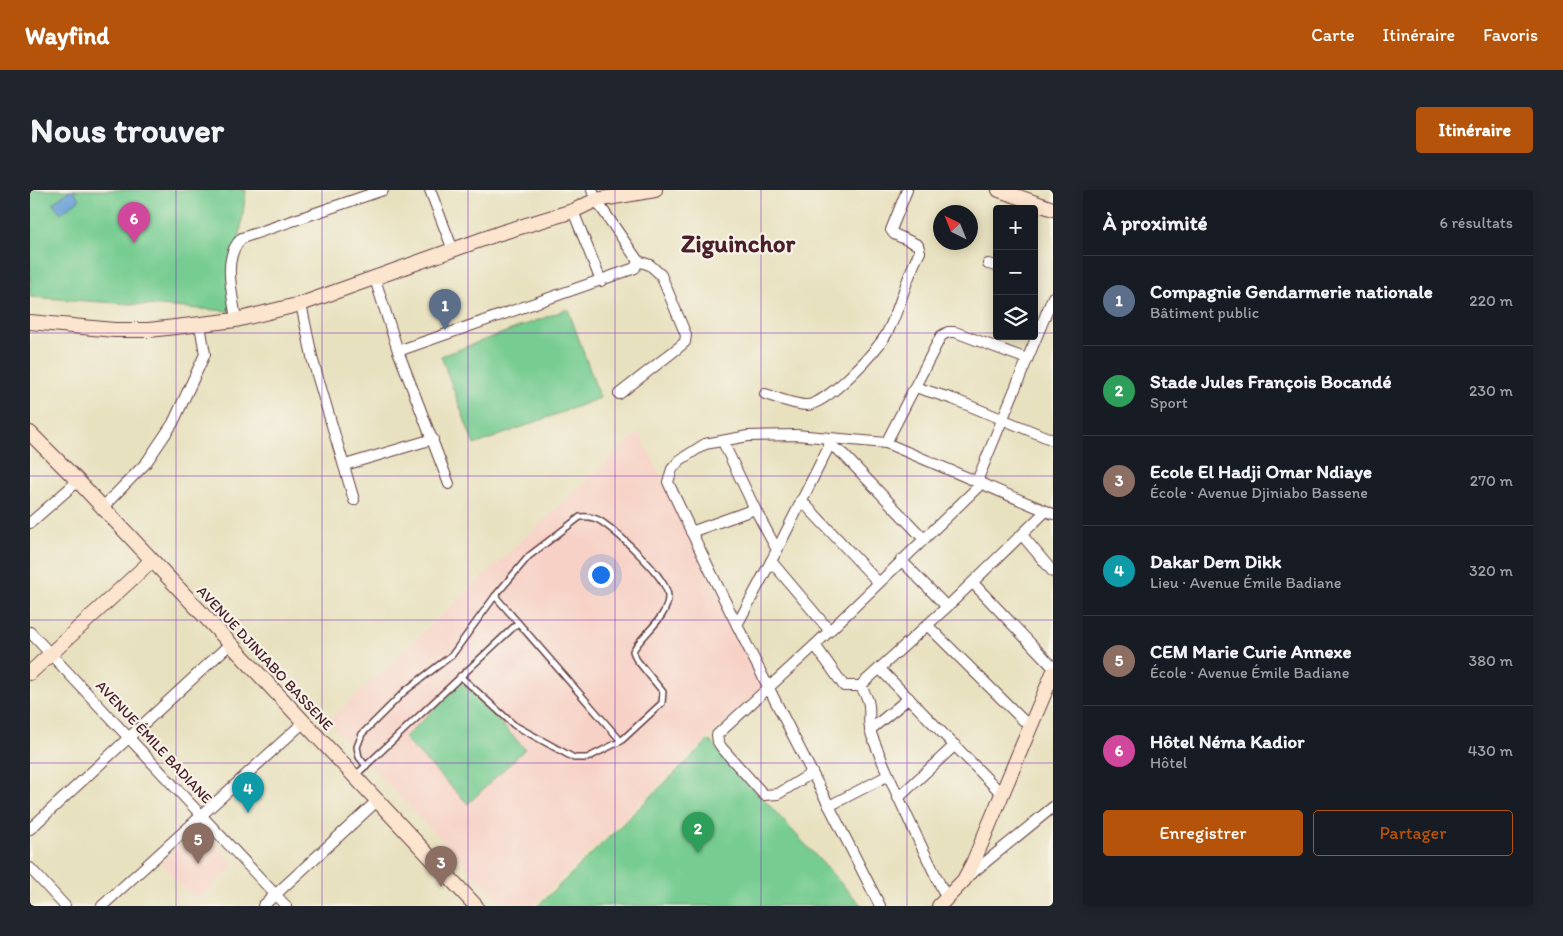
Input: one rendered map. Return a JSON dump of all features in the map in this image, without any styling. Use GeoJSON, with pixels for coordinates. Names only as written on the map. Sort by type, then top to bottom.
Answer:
{"type":"FeatureCollection","features":[{"type":"Feature","properties":{"kind":"main road"},"geometry":{"type":"LineString","coordinates":[[30,322],[114,330],[148,330],[236,320],[301,304],[453,250],[573,211],[594,195],[655,190]]}},
{"type":"Feature","properties":{"kind":"main road"},"geometry":{"type":"LineString","coordinates":[[999,190],[1029,204],[1053,209]]}},
{"type":"Feature","properties":{"kind":"main road","name":"AVENUE DJINIABO BASSENE"},"geometry":{"type":"LineString","coordinates":[[30,433],[78,481],[476,906]]}},
{"type":"Feature","properties":{"kind":"main road"},"geometry":{"type":"LineString","coordinates":[[30,673],[151,561]]}},
{"type":"Feature","properties":{"kind":"main road"},"geometry":{"type":"LineString","coordinates":[[943,903],[964,880],[1053,673]]}},
{"type":"Feature","properties":{"kind":"street"},"geometry":{"type":"LineString","coordinates":[[236,320],[230,267],[234,244],[242,238],[383,190]]}},
{"type":"Feature","properties":{"kind":"street"},"geometry":{"type":"LineString","coordinates":[[430,190],[453,250]]}},
{"type":"Feature","properties":{"kind":"street"},"geometry":{"type":"LineString","coordinates":[[765,394],[807,405],[816,402],[836,388],[874,350],[888,333],[920,252],[918,245],[894,234],[891,230],[907,190]]}},
{"type":"Feature","properties":{"kind":"street"},"geometry":{"type":"LineString","coordinates":[[594,195],[638,261],[650,264],[661,275],[686,335],[684,342],[678,348],[619,394]]}},
{"type":"Feature","properties":{"kind":"street"},"geometry":{"type":"LineString","coordinates":[[573,211],[601,281]]}},
{"type":"Feature","properties":{"kind":"street"},"geometry":{"type":"LineString","coordinates":[[398,351],[601,281],[635,268],[638,261]]}},
{"type":"Feature","properties":{"kind":"street"},"geometry":{"type":"LineString","coordinates":[[375,279],[398,351],[450,484]]}},
{"type":"Feature","properties":{"kind":"street"},"geometry":{"type":"LineString","coordinates":[[812,773],[778,794],[764,795],[718,742],[718,733],[815,645],[979,482],[1002,420],[1053,298]]}},
{"type":"Feature","properties":{"kind":"street"},"geometry":{"type":"LineString","coordinates":[[301,304],[313,361],[354,500]]}},
{"type":"Feature","properties":{"kind":"street"},"geometry":{"type":"LineString","coordinates":[[102,508],[146,463],[174,422],[205,354],[200,325]]}},
{"type":"Feature","properties":{"kind":"street"},"geometry":{"type":"LineString","coordinates":[[886,443],[942,336],[948,332],[955,332],[1027,359]]}},
{"type":"Feature","properties":{"kind":"street"},"geometry":{"type":"LineString","coordinates":[[915,388],[953,399],[1053,440]]}},
{"type":"Feature","properties":{"kind":"street"},"geometry":{"type":"LineString","coordinates":[[815,645],[844,686],[860,686],[1049,512],[886,443],[830,442],[768,434],[705,444],[694,449],[672,469],[668,482],[691,532],[736,625],[880,906]]}},
{"type":"Feature","properties":{"kind":"street"},"geometry":{"type":"LineString","coordinates":[[345,465],[433,439]]}},
{"type":"Feature","properties":{"kind":"street"},"geometry":{"type":"LineString","coordinates":[[724,442],[754,508],[777,550]]}},
{"type":"Feature","properties":{"kind":"street"},"geometry":{"type":"LineString","coordinates":[[736,625],[771,562],[830,442]]}},
{"type":"Feature","properties":{"kind":"street"},"geometry":{"type":"LineString","coordinates":[[830,442],[923,538]]}},
{"type":"Feature","properties":{"kind":"street"},"geometry":{"type":"LineString","coordinates":[[30,523],[78,481]]}},
{"type":"Feature","properties":{"kind":"street"},"geometry":{"type":"LineString","coordinates":[[801,500],[878,582]]}},
{"type":"Feature","properties":{"kind":"street"},"geometry":{"type":"LineString","coordinates":[[691,532],[754,508]]}},
{"type":"Feature","properties":{"kind":"street"},"geometry":{"type":"LineString","coordinates":[[1022,535],[1053,572]]}},
{"type":"Feature","properties":{"kind":"street"},"geometry":{"type":"LineString","coordinates":[[902,560],[947,607]]}},
{"type":"Feature","properties":{"kind":"street"},"geometry":{"type":"LineString","coordinates":[[771,562],[829,630]]}},
{"type":"Feature","properties":{"kind":"street"},"geometry":{"type":"LineString","coordinates":[[973,583],[1053,667]]}},
{"type":"Feature","properties":{"kind":"street"},"geometry":{"type":"LineString","coordinates":[[928,625],[1030,727]]}},
{"type":"Feature","properties":{"kind":"street","name":"AVENUE ÉMILE BADIANE"},"geometry":{"type":"LineString","coordinates":[[30,632],[286,906]]}},
{"type":"Feature","properties":{"kind":"street"},"geometry":{"type":"LineString","coordinates":[[30,829],[230,644]]}},
{"type":"Feature","properties":{"kind":"street"},"geometry":{"type":"LineString","coordinates":[[880,669],[1002,794]]}},
{"type":"Feature","properties":{"kind":"street"},"geometry":{"type":"LineString","coordinates":[[860,686],[868,698],[870,730],[887,776],[943,903]]}},
{"type":"Feature","properties":{"kind":"street"},"geometry":{"type":"LineString","coordinates":[[870,730],[909,698]]}},
{"type":"Feature","properties":{"kind":"street"},"geometry":{"type":"LineString","coordinates":[[102,906],[304,722]]}},
{"type":"Feature","properties":{"kind":"street"},"geometry":{"type":"LineString","coordinates":[[898,798],[955,745]]}},
{"type":"Feature","properties":{"kind":"street"},"geometry":{"type":"LineString","coordinates":[[829,806],[887,776]]}},
{"type":"Feature","properties":{"kind":"street"},"geometry":{"type":"LineString","coordinates":[[263,906],[378,800]]}},
{"type":"Feature","properties":{"kind":"street"},"geometry":{"type":"LineString","coordinates":[[964,880],[983,862],[1053,807]]}},
{"type":"Feature","properties":{"kind":"street"},"geometry":{"type":"LineString","coordinates":[[30,868],[65,906]]}},
{"type":"Feature","properties":{"kind":"lane"},"geometry":{"type":"LineString","coordinates":[[366,766],[360,757],[357,747],[362,734],[406,691],[452,655],[495,596],[529,556],[580,517],[589,516],[602,521],[643,560],[665,586],[668,598],[664,612],[633,651],[636,659],[663,692],[662,703],[621,741],[587,758],[574,758],[514,725],[460,676]]}},
{"type":"Feature","properties":{"kind":"lane"},"geometry":{"type":"LineString","coordinates":[[495,596],[621,741]]}},
{"type":"Feature","properties":{"kind":"lane"},"geometry":{"type":"LineString","coordinates":[[355,776],[518,623]]}},
{"type":"Feature","properties":{"kind":"shaded area"},"geometry":{"type":"Polygon","coordinates":[[[639,432],[762,686],[532,906],[504,906],[328,721],[639,432]]]}},
{"type":"Feature","properties":{"kind":"shaded area"},"geometry":{"type":"Polygon","coordinates":[[[200,826],[235,865],[196,901],[161,863],[200,826]]]}},
{"type":"Feature","properties":{"kind":"green space"},"geometry":{"type":"Polygon","coordinates":[[[30,190],[246,190],[230,311],[30,297],[30,190]]]}},
{"type":"Feature","properties":{"kind":"green space"},"geometry":{"type":"Polygon","coordinates":[[[568,309],[600,398],[474,445],[441,356],[568,309]]]}},
{"type":"Feature","properties":{"kind":"green space"},"geometry":{"type":"Polygon","coordinates":[[[462,682],[525,749],[468,804],[404,738],[462,682]]]}},
{"type":"Feature","properties":{"kind":"green space"},"geometry":{"type":"Polygon","coordinates":[[[709,740],[862,906],[538,906],[709,740]]]}},
{"type":"Feature","properties":{"kind":"water"},"geometry":{"type":"Polygon","coordinates":[[[70,190],[73,190],[80,199],[61,213],[53,203],[70,190]]]}},
{"type":"Feature","properties":{"kind":"place","name":"Hôtel Néma Kadior"},"geometry":{"type":"Point","coordinates":[134,243]}},
{"type":"Feature","properties":{"kind":"place","name":"Compagnie Gendarmerie nationale"},"geometry":{"type":"Point","coordinates":[445,330]}},
{"type":"Feature","properties":{"kind":"place","name":"Dakar Dem Dikk"},"geometry":{"type":"Point","coordinates":[248,813]}},
{"type":"Feature","properties":{"kind":"place","name":"Stade Jules François Bocandé"},"geometry":{"type":"Point","coordinates":[698,853]}},
{"type":"Feature","properties":{"kind":"place","name":"CEM Marie Curie Annexe"},"geometry":{"type":"Point","coordinates":[198,864]}},
{"type":"Feature","properties":{"kind":"place","name":"Ecole El Hadji Omar Ndiaye"},"geometry":{"type":"Point","coordinates":[441,887]}},
{"type":"Feature","properties":{"kind":"district","name":"Ziguinchor"},"geometry":{"type":"Point","coordinates":[738,243]}}]}
